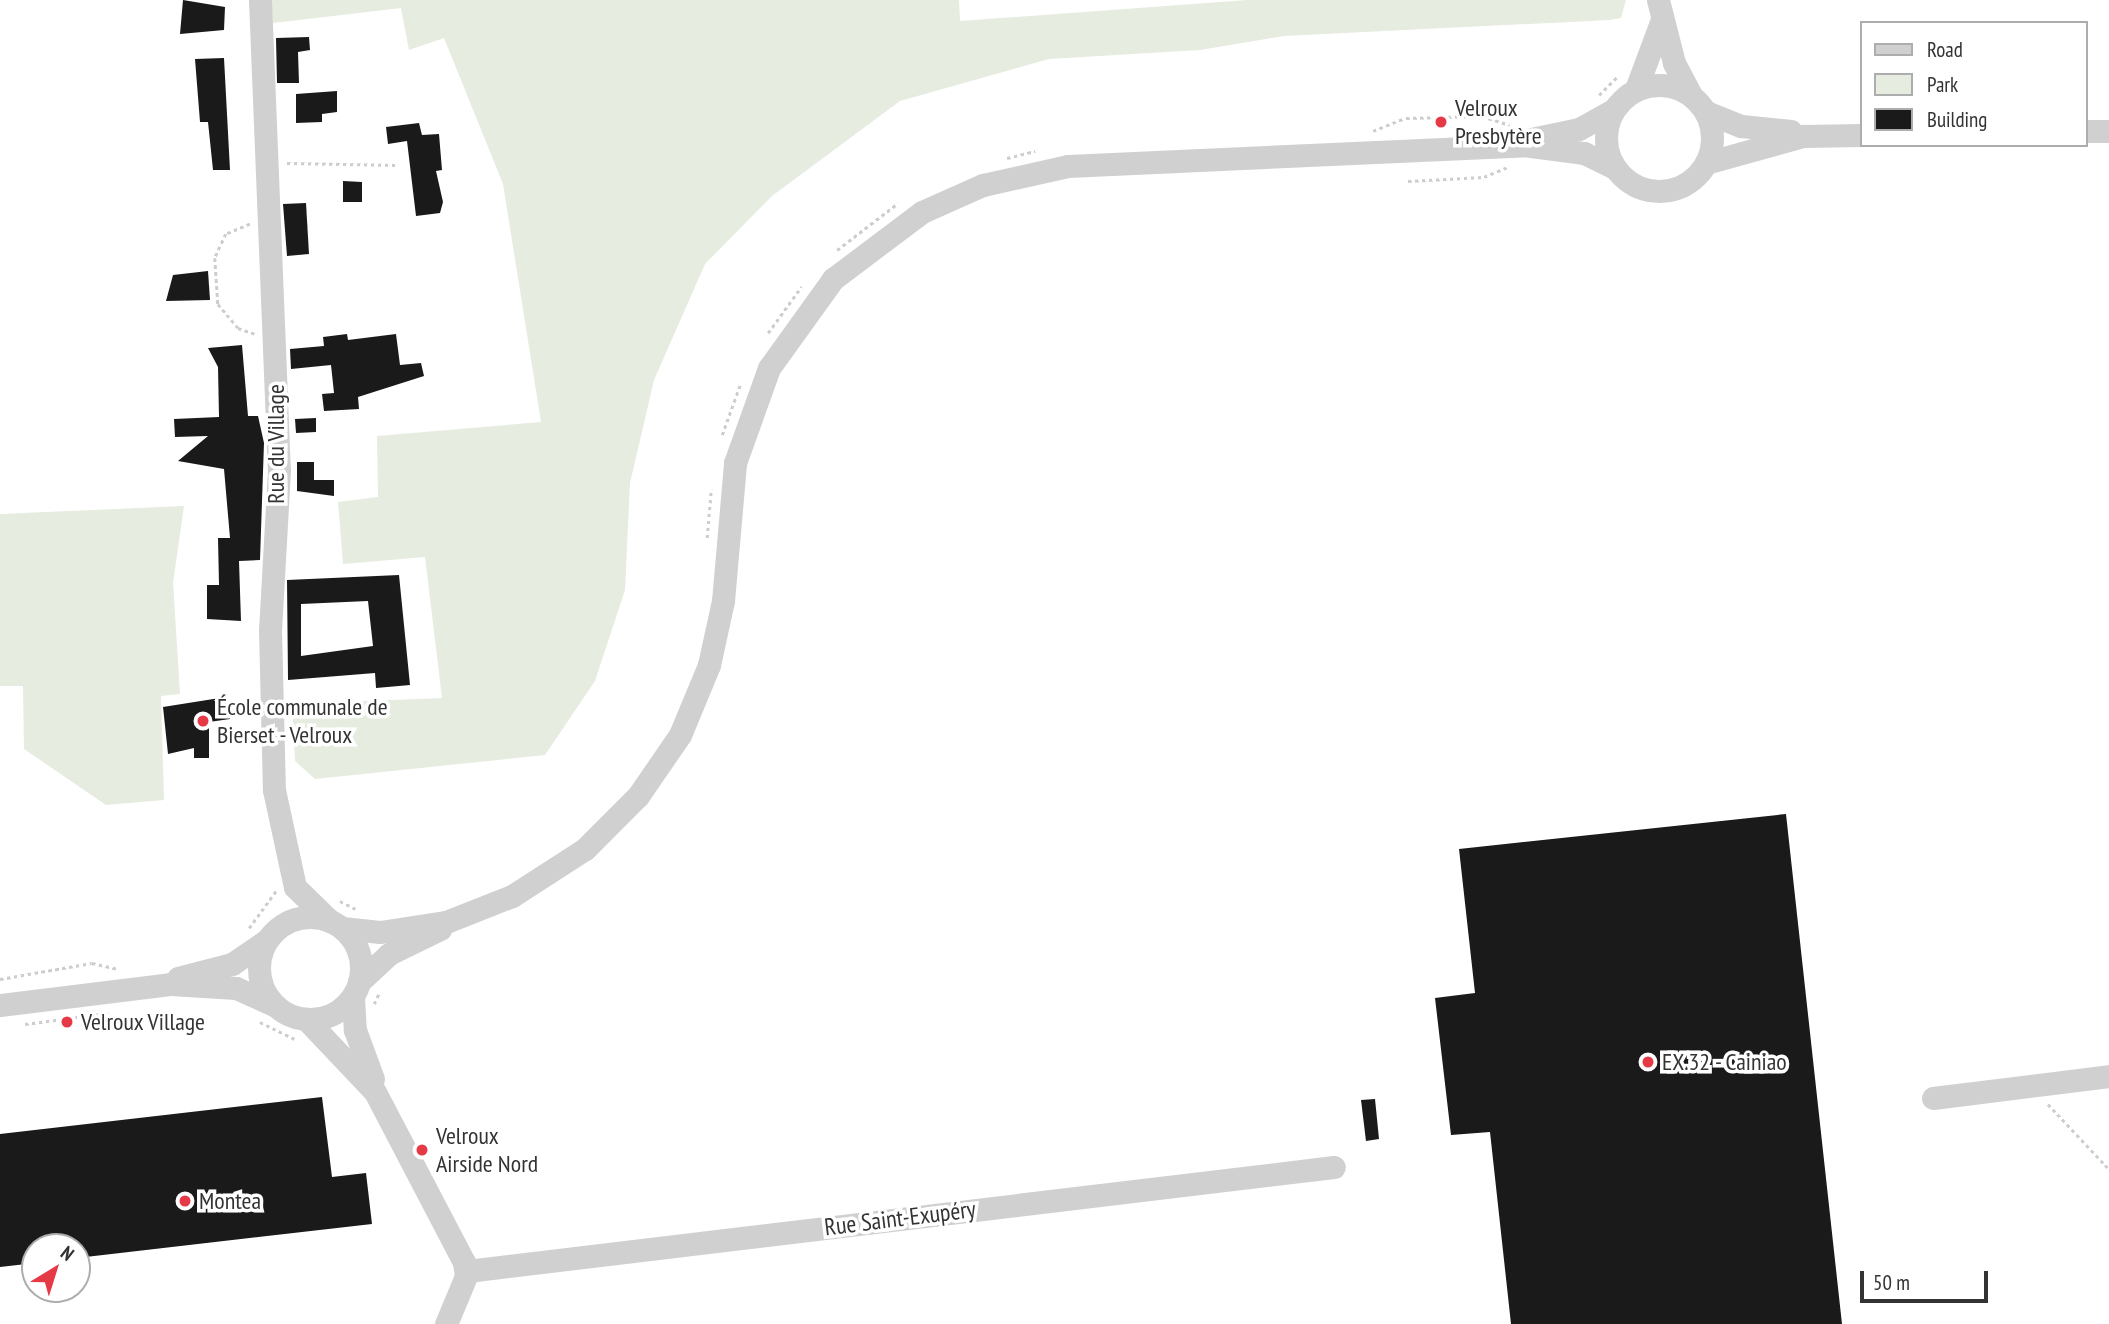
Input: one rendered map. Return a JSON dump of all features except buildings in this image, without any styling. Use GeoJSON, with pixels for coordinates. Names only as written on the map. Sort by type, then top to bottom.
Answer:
{"type":"FeatureCollection","features":[{"type":"Feature","properties":{"kind":"street","name":"Rue du Village"},"geometry":{"type":"LineString","coordinates":[[260,0],[279,470],[270,629],[272,744],[287,885]]}},
{"type":"Feature","properties":{"kind":"street"},"geometry":{"type":"LineString","coordinates":[[1520,145],[1579,129],[1631,80],[1660,11]]}},
{"type":"Feature","properties":{"kind":"street"},"geometry":{"type":"LineString","coordinates":[[1603,106],[1605,140],[1615,168],[1626,181],[1659,192],[1691,181],[1706,163],[1713,136],[1706,113],[1690,94],[1660,11]]}},
{"type":"Feature","properties":{"kind":"street"},"geometry":{"type":"LineString","coordinates":[[1631,80],[1664,85],[1690,94]]}},
{"type":"Feature","properties":{"kind":"street"},"geometry":{"type":"LineString","coordinates":[[1706,113],[1803,136],[1860,135]]}},
{"type":"Feature","properties":{"kind":"street"},"geometry":{"type":"LineString","coordinates":[[2088,131],[2109,131]]}},
{"type":"Feature","properties":{"kind":"street"},"geometry":{"type":"LineString","coordinates":[[1706,163],[1803,136]]}},
{"type":"Feature","properties":{"kind":"street"},"geometry":{"type":"LineString","coordinates":[[306,1029],[328,1016],[389,954],[446,922],[512,896],[585,849],[638,796],[668,754],[715,645],[730,486],[758,392],[813,302],[894,229],[983,185],[1068,166],[1520,145],[1584,153],[1615,168]]}},
{"type":"Feature","properties":{"kind":"street"},"geometry":{"type":"LineString","coordinates":[[276,1006],[259,966],[287,885],[336,924],[358,951],[355,1030],[375,1092],[467,1271],[446,1324]]}},
{"type":"Feature","properties":{"kind":"street"},"geometry":{"type":"LineString","coordinates":[[170,984],[232,964],[270,935],[299,918],[372,933],[446,922]]}},
{"type":"Feature","properties":{"kind":"street"},"geometry":{"type":"LineString","coordinates":[[0,1005],[170,984],[236,988],[276,1006],[306,1029],[375,1092]]}},
{"type":"Feature","properties":{"kind":"street"},"geometry":{"type":"LineString","coordinates":[[1933,1098],[2109,1076]]}},
{"type":"Feature","properties":{"kind":"street","name":"Rue Saint-Exupéry"},"geometry":{"type":"LineString","coordinates":[[467,1271],[1334,1167]]}},
{"type":"Feature","properties":{"kind":"path"},"geometry":{"type":"LineString","coordinates":[[1603,106],[1631,80]]}},
{"type":"Feature","properties":{"kind":"path"},"geometry":{"type":"LineString","coordinates":[[1368,132],[1406,118],[1482,116],[1520,145],[1485,177],[1408,181]]}},
{"type":"Feature","properties":{"kind":"path"},"geometry":{"type":"LineString","coordinates":[[999,160],[1040,150]]}},
{"type":"Feature","properties":{"kind":"path"},"geometry":{"type":"LineString","coordinates":[[267,163],[396,165]]}},
{"type":"Feature","properties":{"kind":"path"},"geometry":{"type":"LineString","coordinates":[[834,253],[904,200]]}},
{"type":"Feature","properties":{"kind":"path"},"geometry":{"type":"LineString","coordinates":[[268,217],[226,234],[215,258],[218,304],[238,328],[275,341]]}},
{"type":"Feature","properties":{"kind":"path"},"geometry":{"type":"LineString","coordinates":[[761,344],[805,282]]}},
{"type":"Feature","properties":{"kind":"path"},"geometry":{"type":"LineString","coordinates":[[719,446],[743,378]]}},
{"type":"Feature","properties":{"kind":"path"},"geometry":{"type":"LineString","coordinates":[[707,543],[712,480]]}},
{"type":"Feature","properties":{"kind":"path"},"geometry":{"type":"LineString","coordinates":[[244,934],[287,885]]}},
{"type":"Feature","properties":{"kind":"path"},"geometry":{"type":"LineString","coordinates":[[334,898],[362,911]]}},
{"type":"Feature","properties":{"kind":"path"},"geometry":{"type":"LineString","coordinates":[[0,979],[92,963],[124,970]]}},
{"type":"Feature","properties":{"kind":"path"},"geometry":{"type":"LineString","coordinates":[[371,1013],[384,984]]}},
{"type":"Feature","properties":{"kind":"path"},"geometry":{"type":"LineString","coordinates":[[25,1024],[113,1011]]}},
{"type":"Feature","properties":{"kind":"path"},"geometry":{"type":"LineString","coordinates":[[256,1018],[280,1034],[306,1029]]}},
{"type":"Feature","properties":{"kind":"path"},"geometry":{"type":"LineString","coordinates":[[2031,1086],[2109,1169]]}},
{"type":"Feature","properties":{"kind":"green space"},"geometry":{"type":"Polygon","coordinates":[[[271,0],[959,0],[960,21],[1248,0],[1626,0],[1621,18],[1610,20],[1284,36],[1200,50],[1049,59],[900,101],[772,196],[705,264],[654,380],[630,483],[625,590],[595,681],[545,755],[315,779],[295,761],[292,704],[442,698],[425,557],[343,564],[338,502],[378,497],[377,436],[541,422],[503,184],[444,38],[409,50],[401,8],[273,23],[271,0]]]}},
{"type":"Feature","properties":{"kind":"green space"},"geometry":{"type":"Polygon","coordinates":[[[184,506],[173,583],[180,694],[161,696],[164,800],[106,805],[24,749],[23,686],[0,686],[0,514],[184,506]]]}},
{"type":"Feature","properties":{"kind":"place","name":"Velroux Presbytère"},"geometry":{"type":"Point","coordinates":[1441,122]}},
{"type":"Feature","properties":{"kind":"place","name":"École communale de Bierset - Velroux"},"geometry":{"type":"Point","coordinates":[203,721]}},
{"type":"Feature","properties":{"kind":"place","name":"Velroux Village"},"geometry":{"type":"Point","coordinates":[67,1022]}},
{"type":"Feature","properties":{"kind":"place","name":"EX.32 - Cainiao"},"geometry":{"type":"Point","coordinates":[1648,1062]}},
{"type":"Feature","properties":{"kind":"place","name":"Velroux Airside Nord"},"geometry":{"type":"Point","coordinates":[422,1150]}},
{"type":"Feature","properties":{"kind":"place","name":"Montea"},"geometry":{"type":"Point","coordinates":[185,1201]}}]}
